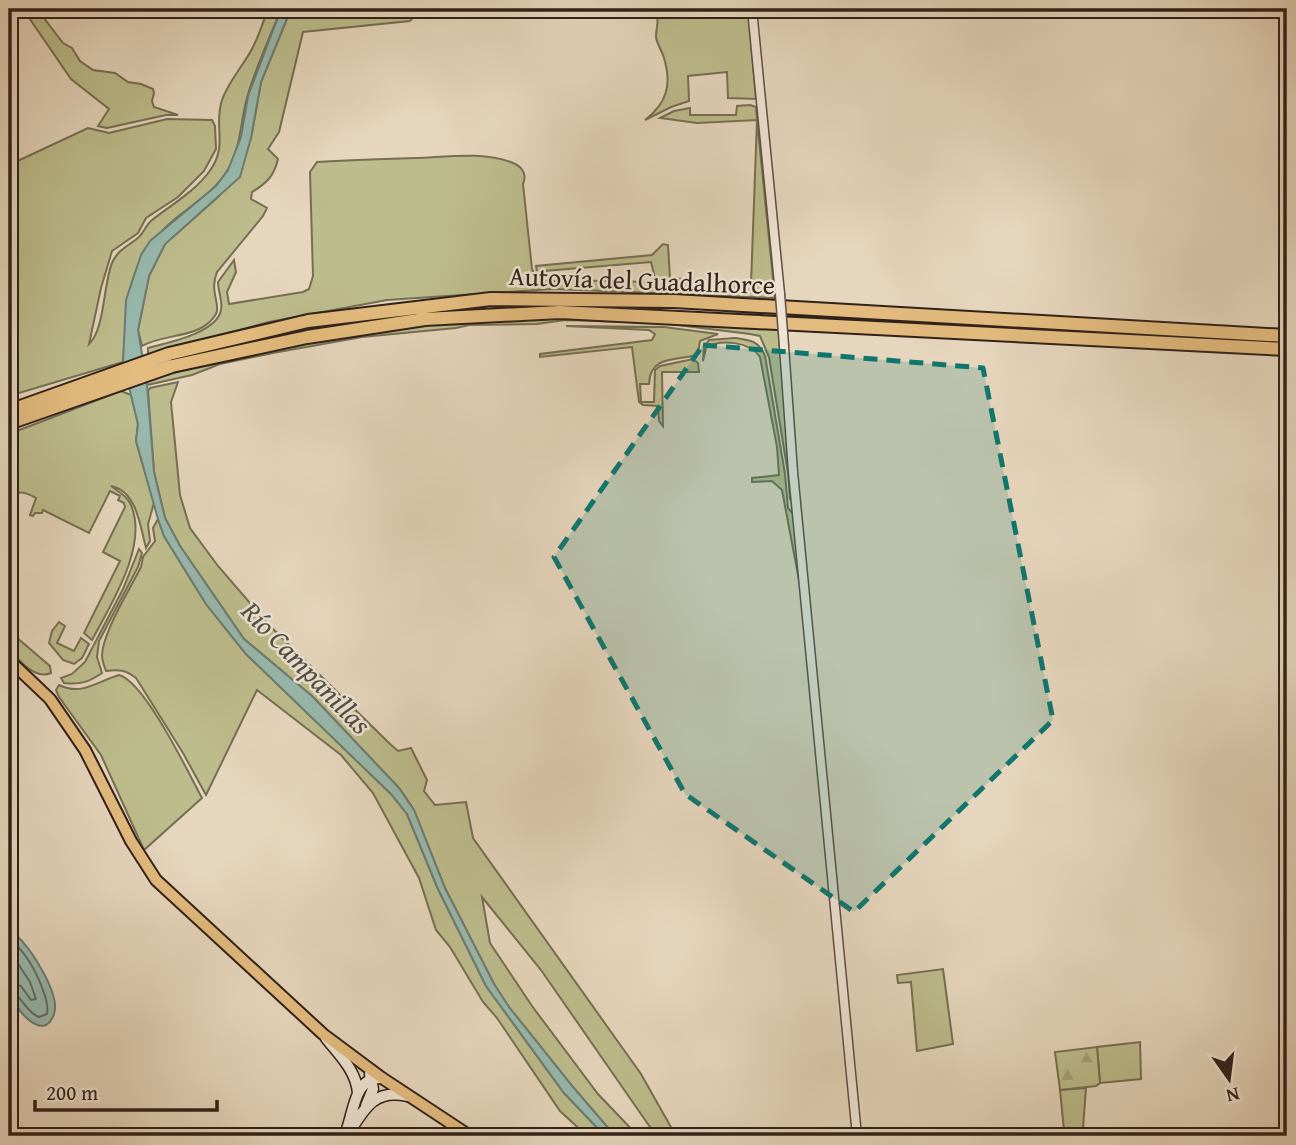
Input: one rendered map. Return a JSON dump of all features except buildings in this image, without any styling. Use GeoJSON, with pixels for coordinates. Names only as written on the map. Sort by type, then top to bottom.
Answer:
{"type":"FeatureCollection","features":[{"type":"Feature","properties":{"kind":"highway","name":"Autovía del Guadalhorce"},"geometry":{"type":"LineString","coordinates":[[9,411],[171,360],[308,321],[491,299],[674,301],[1287,336]]}},
{"type":"Feature","properties":{"kind":"highway","name":"Autovía del Guadalhorce"},"geometry":{"type":"LineString","coordinates":[[171,360],[425,318],[560,312],[1287,349]]}},
{"type":"Feature","properties":{"kind":"highway","name":"Autovía del Guadalhorce"},"geometry":{"type":"LineString","coordinates":[[9,423],[71,400],[92,384]]}},
{"type":"Feature","properties":{"kind":"highway"},"geometry":{"type":"LineString","coordinates":[[9,400],[64,386],[92,384]]}},
{"type":"Feature","properties":{"kind":"highway"},"geometry":{"type":"LineString","coordinates":[[9,432],[71,400]]}},
{"type":"Feature","properties":{"kind":"main road"},"geometry":{"type":"LineString","coordinates":[[9,660],[50,699],[85,750],[131,841],[156,880],[323,1034],[374,1075],[470,1136]]}},
{"type":"Feature","properties":{"kind":"main road"},"geometry":{"type":"LineString","coordinates":[[323,1034],[356,1079],[358,1094]]}},
{"type":"Feature","properties":{"kind":"main road"},"geometry":{"type":"LineString","coordinates":[[346,1136],[358,1094],[365,1082],[374,1075]]}},
{"type":"Feature","properties":{"kind":"main road"},"geometry":{"type":"LineString","coordinates":[[346,1136],[373,1089],[374,1075]]}},
{"type":"Feature","properties":{"kind":"main road"},"geometry":{"type":"LineString","coordinates":[[362,1112],[380,1096],[395,1093],[410,1097]]}},
{"type":"Feature","properties":{"kind":"street"},"geometry":{"type":"LineString","coordinates":[[752,9],[780,294],[793,472],[858,1136]]}},
{"type":"Feature","properties":{"kind":"highlighted area"},"geometry":{"type":"Polygon","coordinates":[[[703,345],[983,368],[1053,720],[854,912],[685,794],[554,557],[703,345]]]}},
{"type":"Feature","properties":{"kind":"green space"},"geometry":{"type":"Polygon","coordinates":[[[23,9],[37,9],[63,43],[72,48],[80,61],[93,70],[115,73],[128,82],[153,89],[154,107],[178,115],[166,115],[107,128],[98,126],[109,109],[71,79],[23,9]]]}},
{"type":"Feature","properties":{"kind":"green space"},"geometry":{"type":"Polygon","coordinates":[[[268,9],[281,9],[248,94],[232,162],[217,185],[176,218],[146,250],[132,283],[128,301],[123,362],[9,396],[9,165],[88,128],[109,133],[167,119],[212,120],[215,126],[216,149],[204,171],[178,197],[146,218],[138,233],[112,251],[89,344],[101,318],[114,258],[139,237],[152,220],[196,186],[215,162],[220,144],[219,119],[222,100],[254,44],[268,9]]]}},
{"type":"Feature","properties":{"kind":"green space"},"geometry":{"type":"Polygon","coordinates":[[[291,9],[420,9],[410,21],[303,32],[279,132],[268,149],[278,159],[269,178],[252,192],[251,199],[267,208],[217,272],[214,285],[216,314],[202,328],[142,346],[138,330],[149,276],[165,244],[219,196],[251,138],[261,82],[291,9]]]}},
{"type":"Feature","properties":{"kind":"green space"},"geometry":{"type":"Polygon","coordinates":[[[642,9],[748,9],[756,99],[728,98],[727,72],[688,76],[689,101],[645,120],[663,100],[668,77],[656,37],[658,21],[655,11],[642,9]]]}},
{"type":"Feature","properties":{"kind":"green space"},"geometry":{"type":"Polygon","coordinates":[[[737,106],[756,107],[757,120],[697,123],[660,118],[674,111],[690,108],[690,115],[736,115],[737,106]]]}},
{"type":"Feature","properties":{"kind":"green space"},"geometry":{"type":"Polygon","coordinates":[[[757,120],[775,298],[553,289],[387,300],[269,322],[148,355],[148,348],[190,336],[211,325],[221,310],[218,282],[234,260],[236,272],[227,292],[229,304],[309,289],[313,276],[310,172],[317,162],[465,156],[502,159],[522,169],[524,174],[532,269],[536,278],[550,282],[651,282],[655,278],[651,262],[544,271],[544,275],[539,276],[536,266],[652,255],[663,244],[668,245],[670,278],[751,284],[757,120]]]}},
{"type":"Feature","properties":{"kind":"green space"},"geometry":{"type":"Polygon","coordinates":[[[565,317],[778,326],[794,506],[790,499],[769,357],[760,336],[750,334],[661,323],[565,320],[537,324],[469,325],[362,337],[220,364],[192,375],[147,385],[146,381],[239,356],[368,332],[440,324],[565,317]]]}},
{"type":"Feature","properties":{"kind":"green space"},"geometry":{"type":"Polygon","coordinates":[[[566,326],[664,327],[718,334],[700,341],[698,353],[693,356],[670,359],[658,364],[650,375],[649,384],[640,384],[641,402],[654,402],[655,370],[660,366],[693,359],[698,363],[699,372],[662,372],[663,426],[659,421],[658,406],[643,405],[639,402],[632,347],[540,357],[540,354],[652,340],[655,334],[649,330],[566,326]]]}},
{"type":"Feature","properties":{"kind":"green space"},"geometry":{"type":"Polygon","coordinates":[[[735,338],[753,342],[765,356],[785,474],[788,508],[796,517],[801,591],[782,490],[772,481],[752,482],[752,478],[779,475],[777,447],[760,357],[749,348],[727,342],[706,348],[703,361],[704,347],[709,340],[735,338]]]}},
{"type":"Feature","properties":{"kind":"green space"},"geometry":{"type":"Polygon","coordinates":[[[178,382],[171,402],[180,495],[190,528],[218,566],[268,624],[398,751],[411,748],[427,780],[424,791],[435,805],[466,802],[473,838],[641,1074],[676,1136],[651,1136],[650,1127],[541,970],[482,897],[490,943],[532,1006],[598,1094],[638,1136],[615,1136],[573,1087],[494,984],[445,888],[414,810],[399,788],[313,697],[244,639],[180,546],[165,518],[154,472],[148,391],[150,388],[178,382]]]}},
{"type":"Feature","properties":{"kind":"green space"},"geometry":{"type":"Polygon","coordinates":[[[121,391],[131,395],[138,424],[136,441],[154,503],[148,524],[150,541],[146,548],[132,502],[120,489],[111,486],[130,503],[135,519],[135,537],[126,573],[92,640],[84,633],[120,561],[103,552],[125,507],[124,503],[118,500],[120,496],[110,491],[89,533],[43,510],[42,513],[30,515],[36,498],[22,493],[9,497],[9,434],[121,391]]]}},
{"type":"Feature","properties":{"kind":"green space"},"geometry":{"type":"Polygon","coordinates":[[[158,519],[164,536],[206,604],[246,654],[391,794],[407,814],[438,889],[486,986],[564,1093],[605,1136],[587,1136],[560,1111],[497,1018],[483,1002],[450,947],[436,930],[419,878],[373,793],[341,755],[257,690],[206,795],[136,678],[122,671],[106,671],[102,655],[107,635],[141,567],[143,557],[155,541],[153,528],[158,519]]]}},
{"type":"Feature","properties":{"kind":"green space"},"geometry":{"type":"Polygon","coordinates":[[[139,549],[142,553],[138,567],[99,641],[97,657],[102,673],[84,682],[64,683],[61,678],[72,674],[85,662],[123,589],[139,549]]]}},
{"type":"Feature","properties":{"kind":"green space"},"geometry":{"type":"Polygon","coordinates":[[[59,622],[65,626],[57,643],[74,651],[81,638],[89,644],[82,658],[74,664],[63,660],[49,643],[52,631],[59,622]]]}},
{"type":"Feature","properties":{"kind":"green space"},"geometry":{"type":"Polygon","coordinates":[[[9,631],[50,666],[51,673],[39,674],[33,671],[9,650],[9,631]]]}},
{"type":"Feature","properties":{"kind":"green space"},"geometry":{"type":"Polygon","coordinates":[[[119,675],[129,681],[153,710],[202,798],[144,850],[101,755],[56,690],[59,685],[82,689],[119,675]]]}},
{"type":"Feature","properties":{"kind":"green space"},"geometry":{"type":"Polygon","coordinates":[[[943,969],[953,1044],[917,1051],[911,982],[898,983],[897,975],[943,969]]]}},
{"type":"Feature","properties":{"kind":"green space"},"geometry":{"type":"Polygon","coordinates":[[[1140,1042],[1141,1079],[1100,1083],[1097,1047],[1140,1042]]]}},
{"type":"Feature","properties":{"kind":"green space"},"geometry":{"type":"Polygon","coordinates":[[[1097,1047],[1100,1083],[1096,1086],[1060,1090],[1055,1052],[1097,1047]]]}},
{"type":"Feature","properties":{"kind":"green space"},"geometry":{"type":"Polygon","coordinates":[[[1086,1088],[1083,1128],[1065,1130],[1065,1136],[1014,1136],[1064,1130],[1060,1090],[1086,1088]]]}},
{"type":"Feature","properties":{"kind":"water"},"geometry":{"type":"Polygon","coordinates":[[[281,9],[291,9],[261,82],[251,138],[240,177],[165,244],[149,276],[138,330],[147,385],[154,472],[165,518],[180,546],[244,639],[313,697],[399,788],[414,810],[445,888],[494,984],[509,1007],[615,1136],[605,1136],[564,1093],[486,986],[438,889],[407,814],[391,794],[246,654],[206,604],[164,536],[158,519],[136,441],[138,424],[123,362],[126,300],[141,255],[150,241],[216,186],[228,170],[241,137],[248,96],[281,9]]]}},
{"type":"Feature","properties":{"kind":"water"},"geometry":{"type":"Polygon","coordinates":[[[9,934],[15,934],[28,949],[49,983],[55,1005],[54,1014],[44,1026],[37,1025],[23,1015],[10,994],[7,972],[9,934]]]}},
{"type":"Feature","properties":{"kind":"water label","name":"Río Campanillas"},"geometry":{"type":"Point","coordinates":[307,667]}}]}
